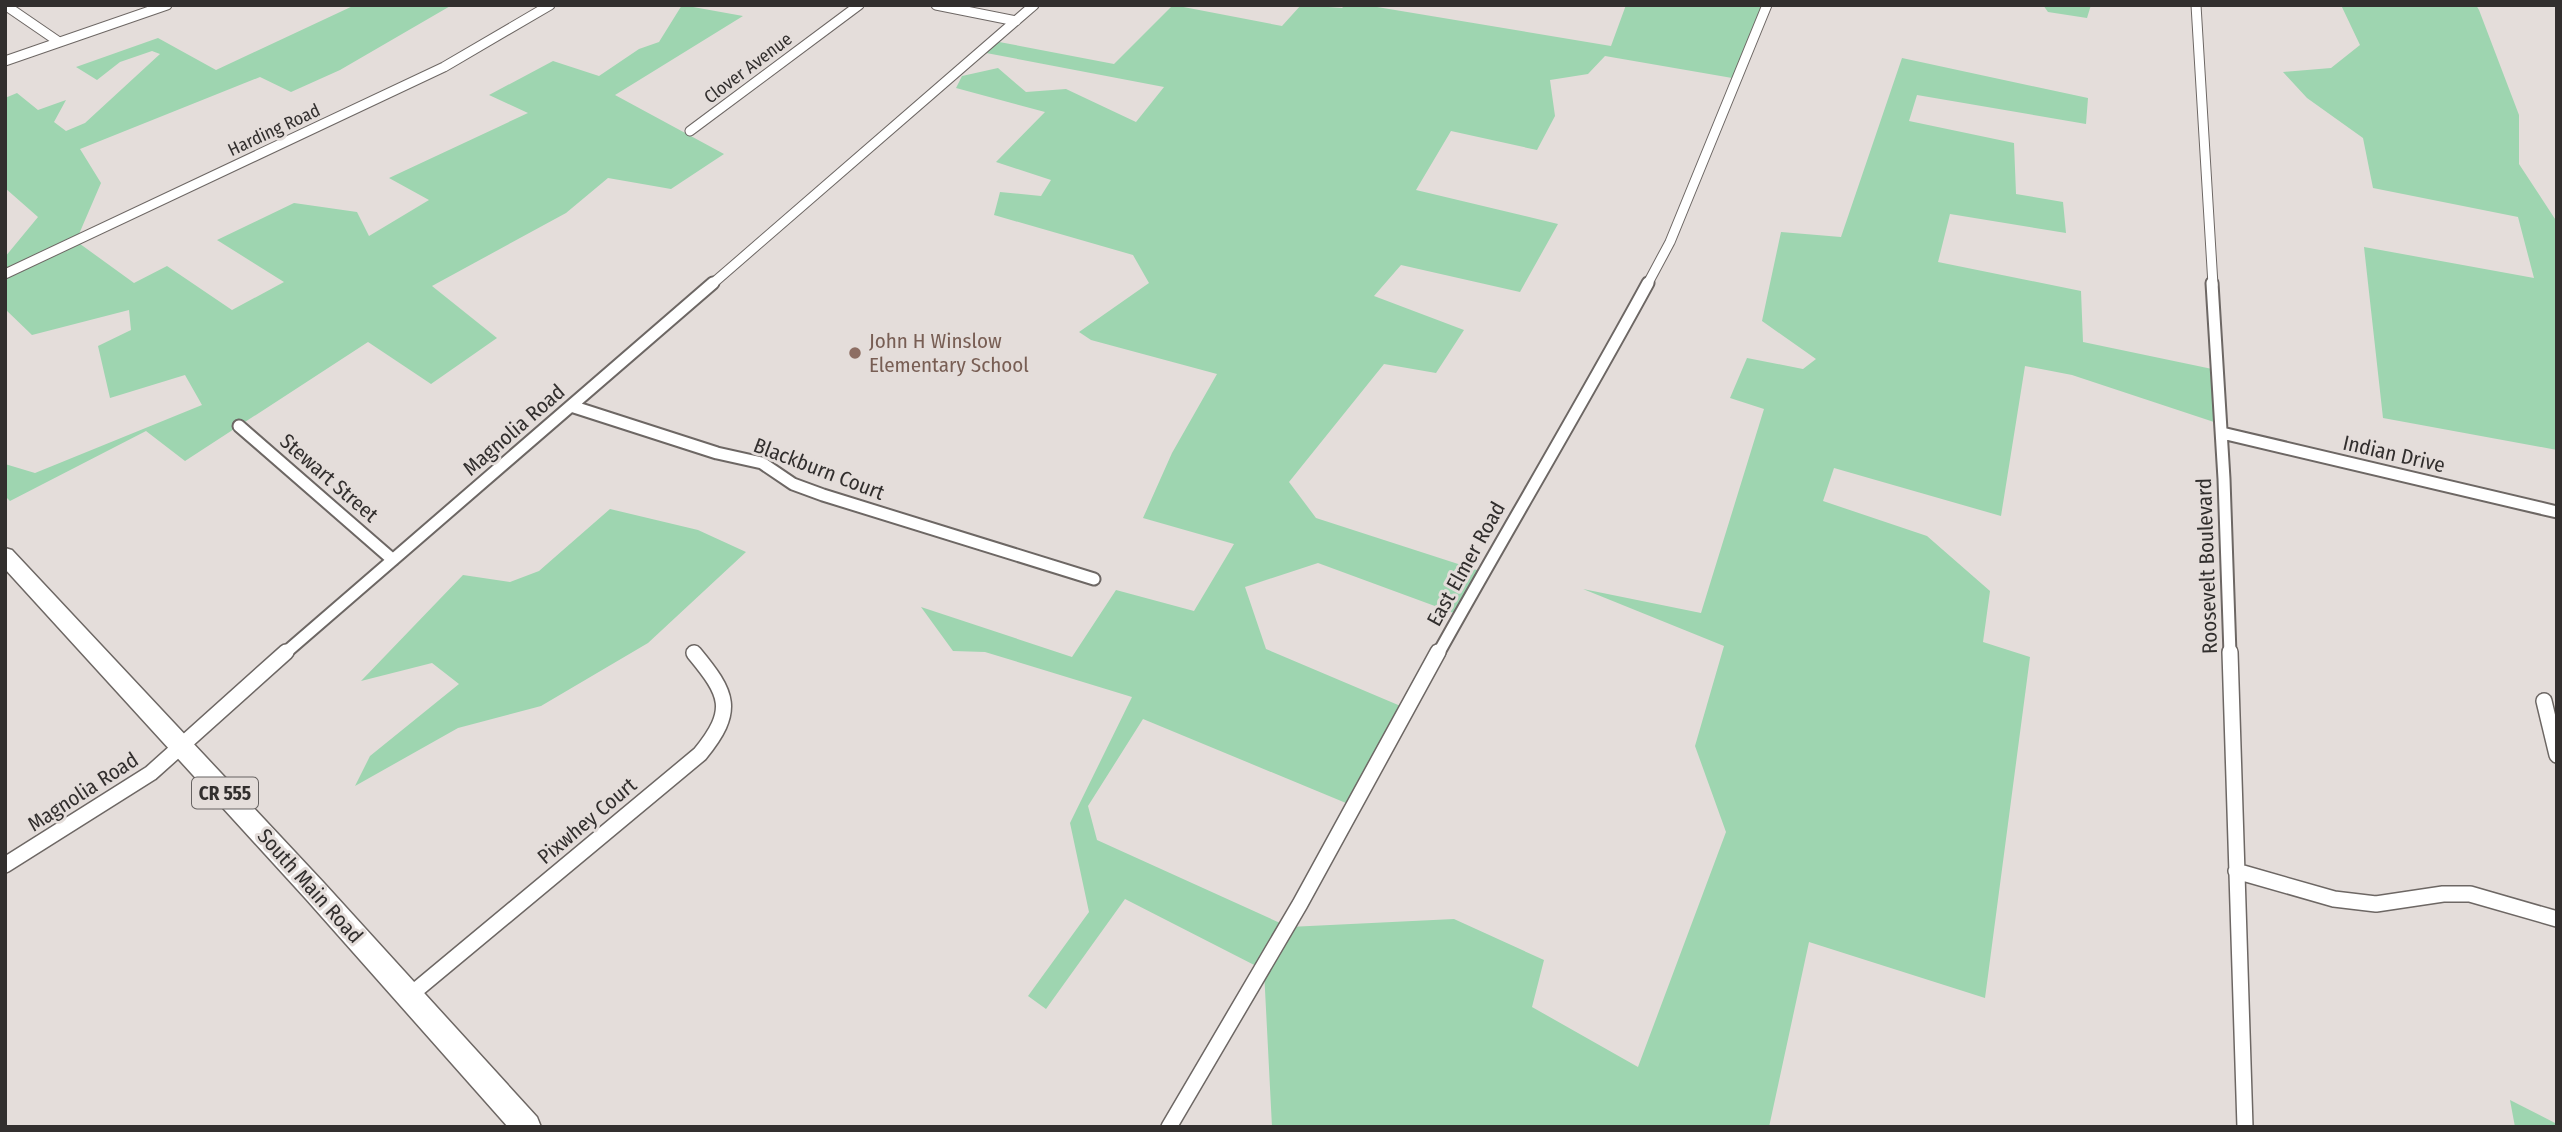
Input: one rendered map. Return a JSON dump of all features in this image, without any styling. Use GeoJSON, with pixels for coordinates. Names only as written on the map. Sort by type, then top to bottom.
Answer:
{"type":"FeatureCollection","features":[{"type":"Feature","properties":{"kind":"main road","name":"South Main Road"},"geometry":{"type":"LineString","coordinates":[[5,555],[527,1127]]}},
{"type":"Feature","properties":{"kind":"street"},"geometry":{"type":"LineString","coordinates":[[5,5],[59,42]]}},
{"type":"Feature","properties":{"kind":"street"},"geometry":{"type":"LineString","coordinates":[[5,61],[167,5]]}},
{"type":"Feature","properties":{"kind":"street","name":"Harding Road"},"geometry":{"type":"LineString","coordinates":[[5,274],[444,67],[550,5]]}},
{"type":"Feature","properties":{"kind":"street","name":"Clover Avenue"},"geometry":{"type":"LineString","coordinates":[[690,131],[859,5]]}},
{"type":"Feature","properties":{"kind":"street"},"geometry":{"type":"LineString","coordinates":[[936,5],[1016,21]]}},
{"type":"Feature","properties":{"kind":"street","name":"Magnolia Road"},"geometry":{"type":"LineString","coordinates":[[5,865],[139,781],[181,746],[1034,5]]}},
{"type":"Feature","properties":{"kind":"street","name":"East Elmer Road"},"geometry":{"type":"LineString","coordinates":[[1169,1127],[1300,904],[1670,242],[1767,5]]}},
{"type":"Feature","properties":{"kind":"street","name":"Roosevelt Boulevard"},"geometry":{"type":"LineString","coordinates":[[2196,5],[2221,433],[2245,1127]]}},
{"type":"Feature","properties":{"kind":"street","name":"Blackburn Court"},"geometry":{"type":"LineString","coordinates":[[571,406],[717,453],[755,460],[793,484],[823,495],[1094,579]]}},
{"type":"Feature","properties":{"kind":"street","name":"Stewart Street"},"geometry":{"type":"LineString","coordinates":[[239,426],[393,560]]}},
{"type":"Feature","properties":{"kind":"street","name":"Indian Drive"},"geometry":{"type":"LineString","coordinates":[[2221,433],[2557,512]]}},
{"type":"Feature","properties":{"kind":"street","name":"Pixwhey Court"},"geometry":{"type":"LineString","coordinates":[[410,996],[690,763],[714,739],[723,720],[725,692],[694,653]]}},
{"type":"Feature","properties":{"kind":"street"},"geometry":{"type":"LineString","coordinates":[[2544,701],[2557,755]]}},
{"type":"Feature","properties":{"kind":"street"},"geometry":{"type":"LineString","coordinates":[[2236,871],[2334,899],[2376,904],[2443,894],[2470,894],[2557,919]]}},
{"type":"Feature","properties":{"kind":"green space"},"geometry":{"type":"Polygon","coordinates":[[[355,5],[452,5],[340,70],[291,92],[260,77],[80,149],[101,183],[76,241],[134,283],[167,266],[232,310],[284,282],[217,240],[294,203],[357,212],[369,236],[429,200],[389,178],[528,113],[489,95],[553,61],[599,76],[639,49],[659,42],[682,5],[743,16],[615,95],[724,154],[671,189],[608,178],[566,213],[432,286],[497,338],[431,384],[368,342],[185,461],[146,431],[10,501],[5,496],[5,464],[35,473],[202,405],[185,375],[110,398],[98,346],[131,330],[129,310],[32,335],[5,309],[5,257],[38,217],[5,188],[5,98],[17,93],[38,110],[66,100],[54,122],[66,131],[85,123],[160,54],[152,51],[120,62],[97,80],[76,67],[158,38],[216,70],[355,5]]]}},
{"type":"Feature","properties":{"kind":"green space"},"geometry":{"type":"Polygon","coordinates":[[[1173,5],[1282,26],[1301,5],[1342,8],[1345,5],[1365,5],[1611,46],[1626,5],[1767,5],[1738,79],[1605,56],[1588,74],[1550,80],[1555,116],[1537,150],[1451,131],[1416,190],[1558,224],[1520,292],[1401,265],[1374,296],[1464,330],[1436,373],[1384,364],[1289,482],[1316,518],[1486,573],[1462,616],[1318,563],[1245,587],[1266,649],[1410,710],[1358,808],[1143,719],[1088,806],[1097,840],[1289,927],[1454,919],[1544,960],[1532,1007],[1638,1067],[1726,832],[1695,746],[1724,646],[1583,589],[1701,613],[1764,409],[1730,398],[1747,358],[1803,369],[1816,359],[1762,321],[1781,232],[1841,237],[1902,58],[2088,98],[2086,124],[1917,95],[1909,121],[2014,143],[2016,194],[2063,202],[2066,233],[1950,214],[1938,262],[2081,291],[2083,342],[2217,370],[2220,424],[2072,375],[2025,366],[2001,516],[1834,468],[1823,501],[1927,536],[1990,591],[1983,642],[2030,657],[1985,998],[1809,942],[1769,1127],[1272,1127],[1264,970],[1125,899],[1046,1009],[1028,996],[1089,912],[1070,823],[1132,697],[985,652],[953,651],[921,607],[1072,657],[1116,590],[1194,611],[1234,544],[1143,518],[1172,453],[1217,374],[1091,340],[1079,332],[1149,283],[1133,255],[994,215],[1000,192],[1041,196],[1051,180],[996,162],[1045,112],[956,88],[962,76],[998,68],[1026,92],[1066,89],[1136,122],[1164,87],[981,52],[994,41],[1114,64],[1173,5]]]}},
{"type":"Feature","properties":{"kind":"green space"},"geometry":{"type":"Polygon","coordinates":[[[2043,5],[2091,5],[2087,18],[2048,12],[2043,5]]]}},
{"type":"Feature","properties":{"kind":"green space"},"geometry":{"type":"Polygon","coordinates":[[[2341,5],[2476,5],[2479,10],[2519,115],[2519,164],[2557,222],[2557,450],[2383,418],[2364,247],[2534,278],[2518,217],[2373,188],[2363,138],[2307,98],[2283,72],[2331,68],[2360,45],[2341,5]]]}},
{"type":"Feature","properties":{"kind":"green space"},"geometry":{"type":"Polygon","coordinates":[[[610,509],[698,530],[746,552],[648,643],[541,706],[458,728],[355,786],[370,756],[459,684],[432,663],[361,681],[463,575],[510,582],[539,571],[610,509]]]}},
{"type":"Feature","properties":{"kind":"green space"},"geometry":{"type":"Polygon","coordinates":[[[2510,1100],[2557,1124],[2557,1127],[2515,1127],[2510,1100]]]}},
{"type":"Feature","properties":{"kind":"place","name":"John H Winslow Elementary School"},"geometry":{"type":"Point","coordinates":[855,353]}}]}
